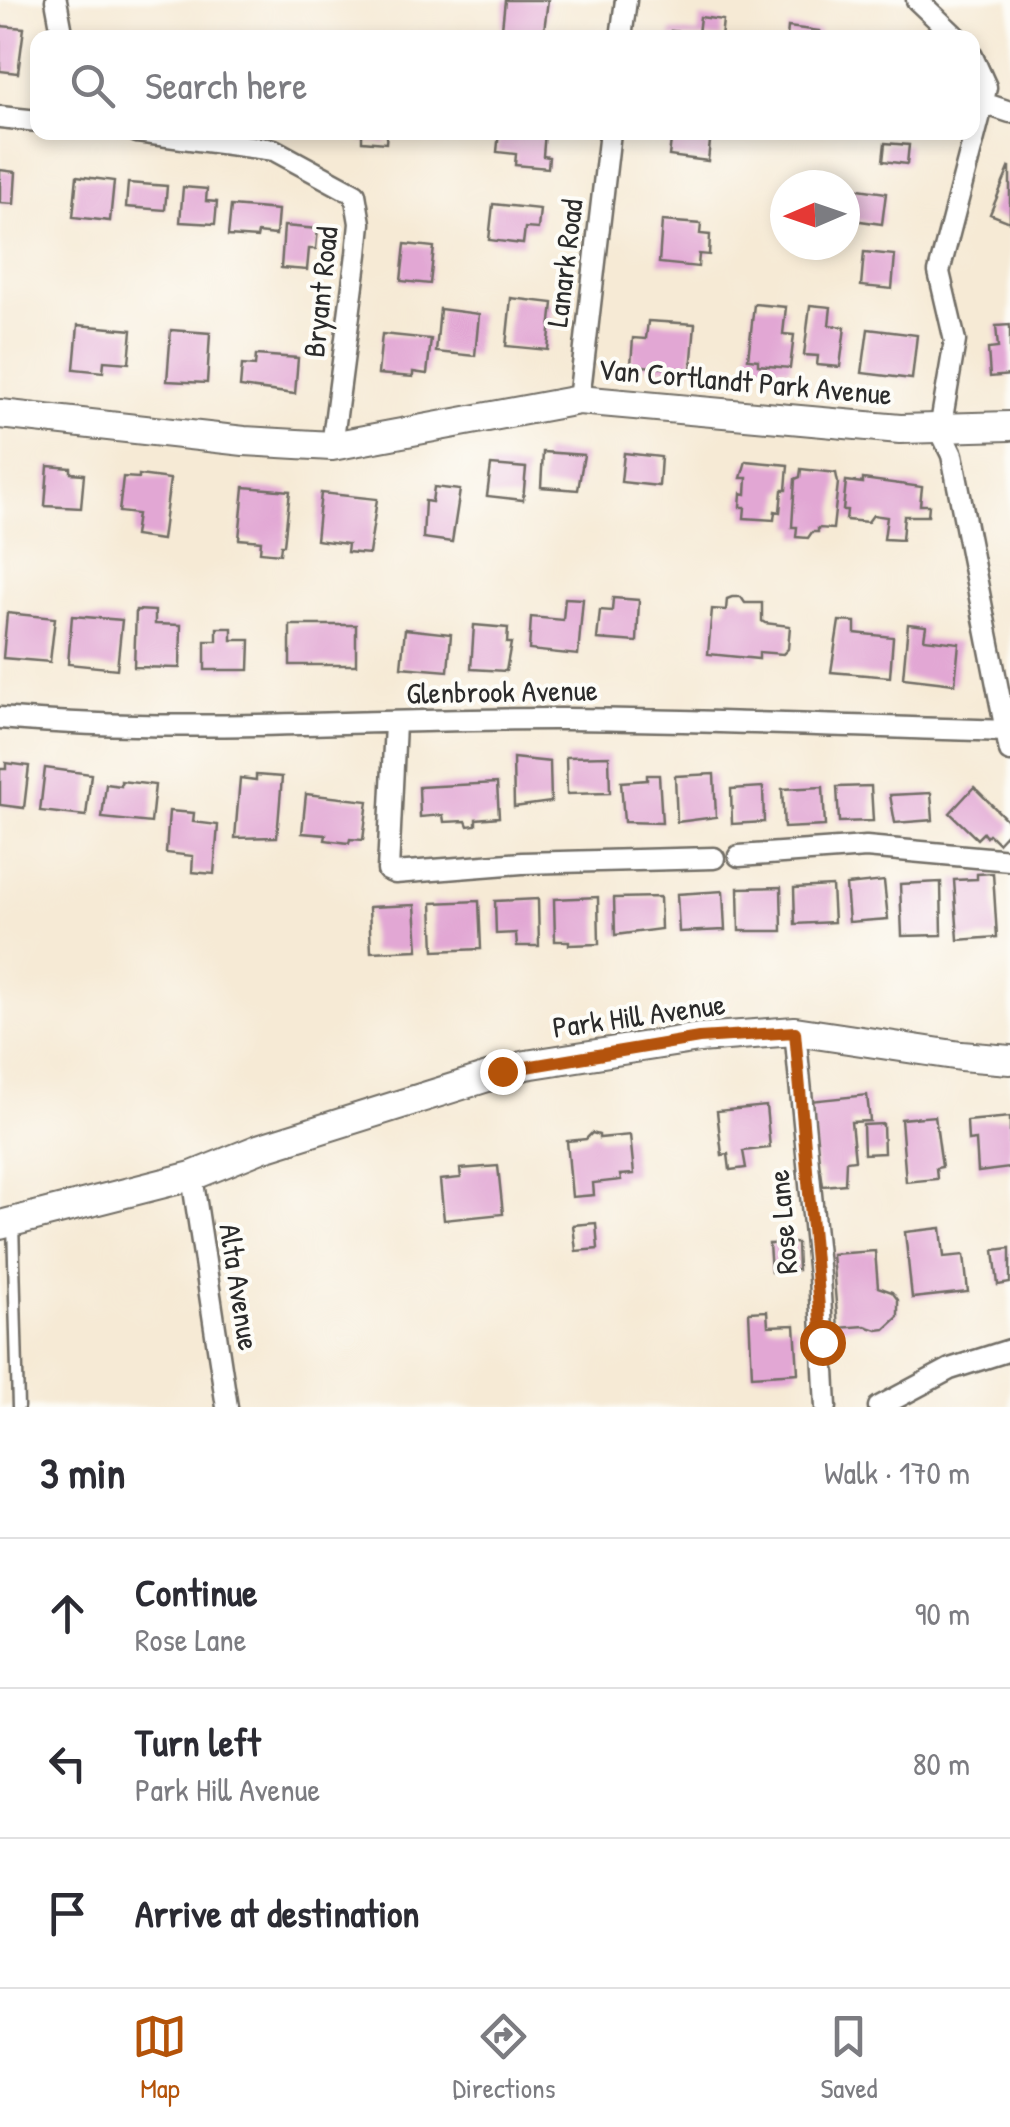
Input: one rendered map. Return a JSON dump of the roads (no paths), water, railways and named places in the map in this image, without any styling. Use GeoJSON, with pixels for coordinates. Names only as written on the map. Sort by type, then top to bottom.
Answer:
{"type":"FeatureCollection","features":[{"type":"Feature","properties":{"kind":"street"},"geometry":{"type":"LineString","coordinates":[[56,0],[62,30]]}},
{"type":"Feature","properties":{"kind":"street"},"geometry":{"type":"LineString","coordinates":[[623,30],[626,0]]}},
{"type":"Feature","properties":{"kind":"street"},"geometry":{"type":"LineString","coordinates":[[916,0],[948,30]]}},
{"type":"Feature","properties":{"kind":"street"},"geometry":{"type":"LineString","coordinates":[[980,68],[986,87],[980,114]]}},
{"type":"Feature","properties":{"kind":"street"},"geometry":{"type":"LineString","coordinates":[[983,102],[1010,112]]}},
{"type":"Feature","properties":{"kind":"street"},"geometry":{"type":"LineString","coordinates":[[0,118],[30,120]]}},
{"type":"Feature","properties":{"kind":"street","name":"Bryant Road"},"geometry":{"type":"LineString","coordinates":[[198,140],[274,150],[355,194],[359,238],[332,446]]}},
{"type":"Feature","properties":{"kind":"street","name":"Lanark Road"},"geometry":{"type":"LineString","coordinates":[[579,400],[609,140]]}},
{"type":"Feature","properties":{"kind":"street"},"geometry":{"type":"LineString","coordinates":[[973,140],[939,272],[955,341],[940,430],[952,456],[1007,741]]}},
{"type":"Feature","properties":{"kind":"street","name":"Van Cortlandt Park Avenue"},"geometry":{"type":"LineString","coordinates":[[0,414],[244,442],[332,446],[579,400],[900,429],[1010,426]]}},
{"type":"Feature","properties":{"kind":"street","name":"Glenbrook Avenue"},"geometry":{"type":"LineString","coordinates":[[0,718],[60,723],[396,724],[564,719],[1007,741]]}},
{"type":"Feature","properties":{"kind":"street"},"geometry":{"type":"LineString","coordinates":[[396,724],[388,870],[395,874],[522,863],[714,858]]}},
{"type":"Feature","properties":{"kind":"street"},"geometry":{"type":"LineString","coordinates":[[740,856],[866,846],[1010,860]]}},
{"type":"Feature","properties":{"kind":"street","name":"Park Hill Avenue"},"geometry":{"type":"LineString","coordinates":[[6,1224],[192,1176],[261,1148],[526,1065],[699,1038],[795,1032],[1010,1060]]}},
{"type":"Feature","properties":{"kind":"street","name":"Rose Lane"},"geometry":{"type":"LineString","coordinates":[[795,1032],[826,1407]]}},
{"type":"Feature","properties":{"kind":"street","name":"Alta Avenue"},"geometry":{"type":"LineString","coordinates":[[192,1176],[227,1407]]}},
{"type":"Feature","properties":{"kind":"street"},"geometry":{"type":"LineString","coordinates":[[879,1407],[950,1368],[1010,1350]]}},
{"type":"Feature","properties":{"kind":"lane"},"geometry":{"type":"LineString","coordinates":[[6,1224],[18,1407]]}}]}
